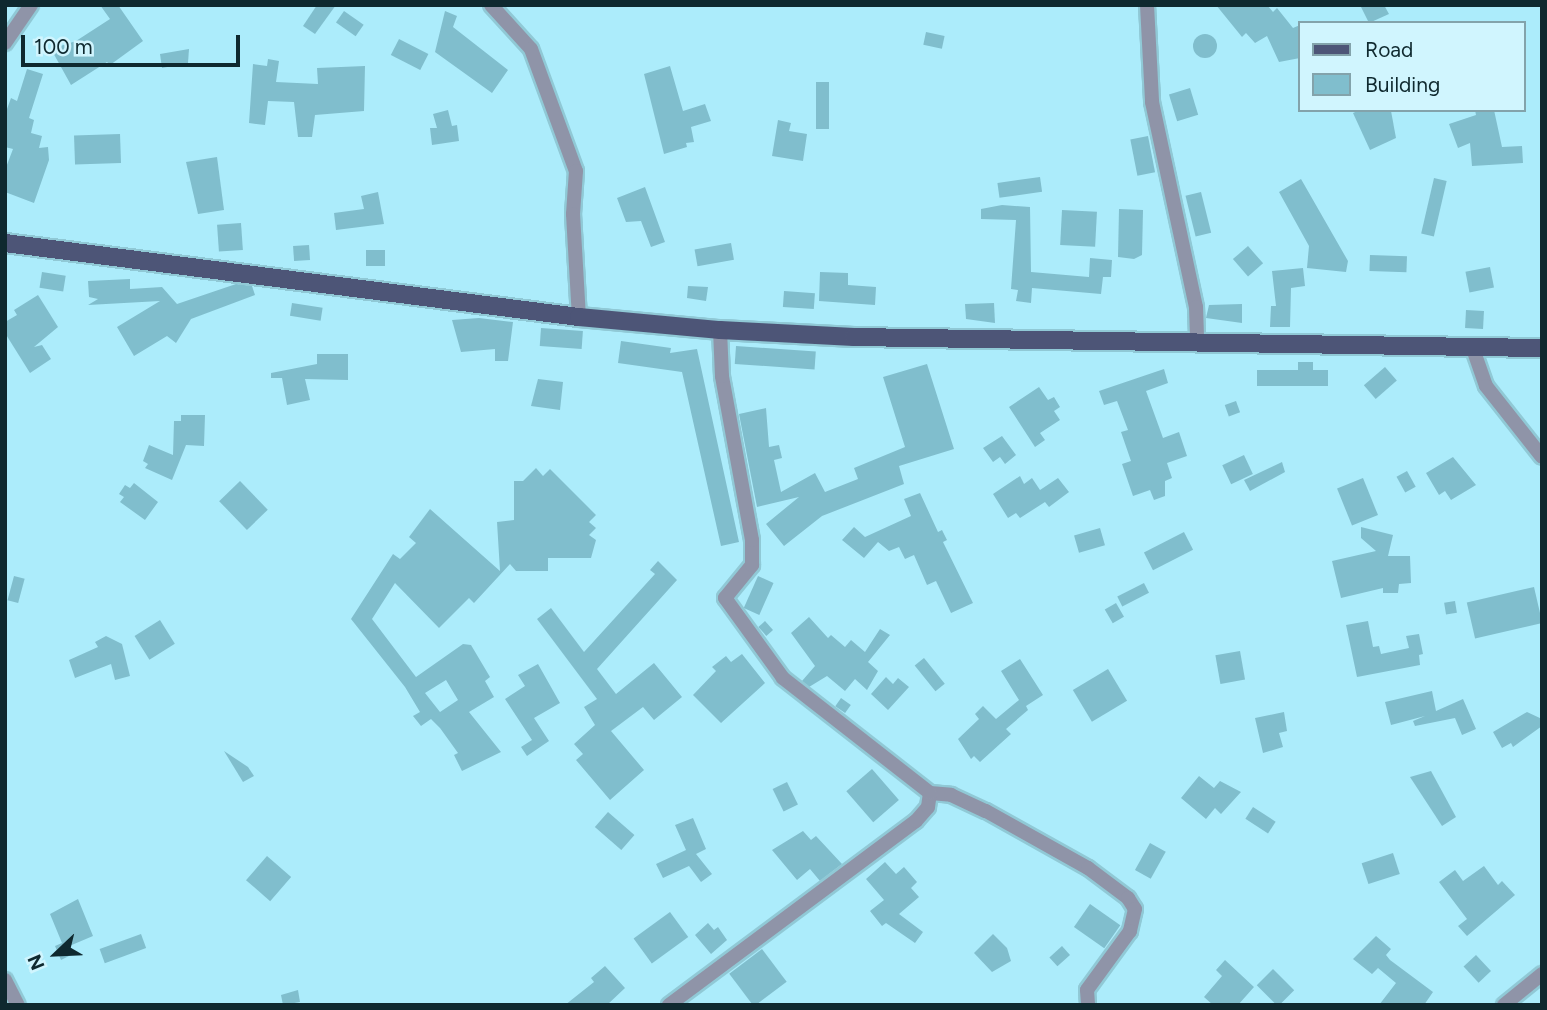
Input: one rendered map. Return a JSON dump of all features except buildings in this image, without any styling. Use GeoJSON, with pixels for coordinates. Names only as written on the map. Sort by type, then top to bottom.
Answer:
{"type":"FeatureCollection","features":[{"type":"Feature","properties":{"kind":"main road"},"geometry":{"type":"LineString","coordinates":[[5,243],[579,317],[720,330],[854,337],[1542,348]]}},
{"type":"Feature","properties":{"kind":"street"},"geometry":{"type":"LineString","coordinates":[[5,43],[31,5]]}},
{"type":"Feature","properties":{"kind":"street"},"geometry":{"type":"LineString","coordinates":[[491,5],[531,49],[576,171],[573,214],[579,317]]}},
{"type":"Feature","properties":{"kind":"street"},"geometry":{"type":"LineString","coordinates":[[1147,5],[1152,102],[1196,307],[1197,341]]}},
{"type":"Feature","properties":{"kind":"street"},"geometry":{"type":"LineString","coordinates":[[720,330],[722,376],[752,540],[752,565],[725,598],[783,678],[930,793],[951,794],[986,811],[1088,868],[1128,898],[1135,909],[1130,931],[1087,990],[1088,1005]]}},
{"type":"Feature","properties":{"kind":"street"},"geometry":{"type":"LineString","coordinates":[[1472,346],[1486,386],[1542,457]]}},
{"type":"Feature","properties":{"kind":"street"},"geometry":{"type":"LineString","coordinates":[[677,1003],[916,821],[928,807],[930,793]]}},
{"type":"Feature","properties":{"kind":"street"},"geometry":{"type":"LineString","coordinates":[[1504,1005],[1542,974]]}},
{"type":"Feature","properties":{"kind":"street"},"geometry":{"type":"LineString","coordinates":[[5,980],[18,1005]]}}]}
